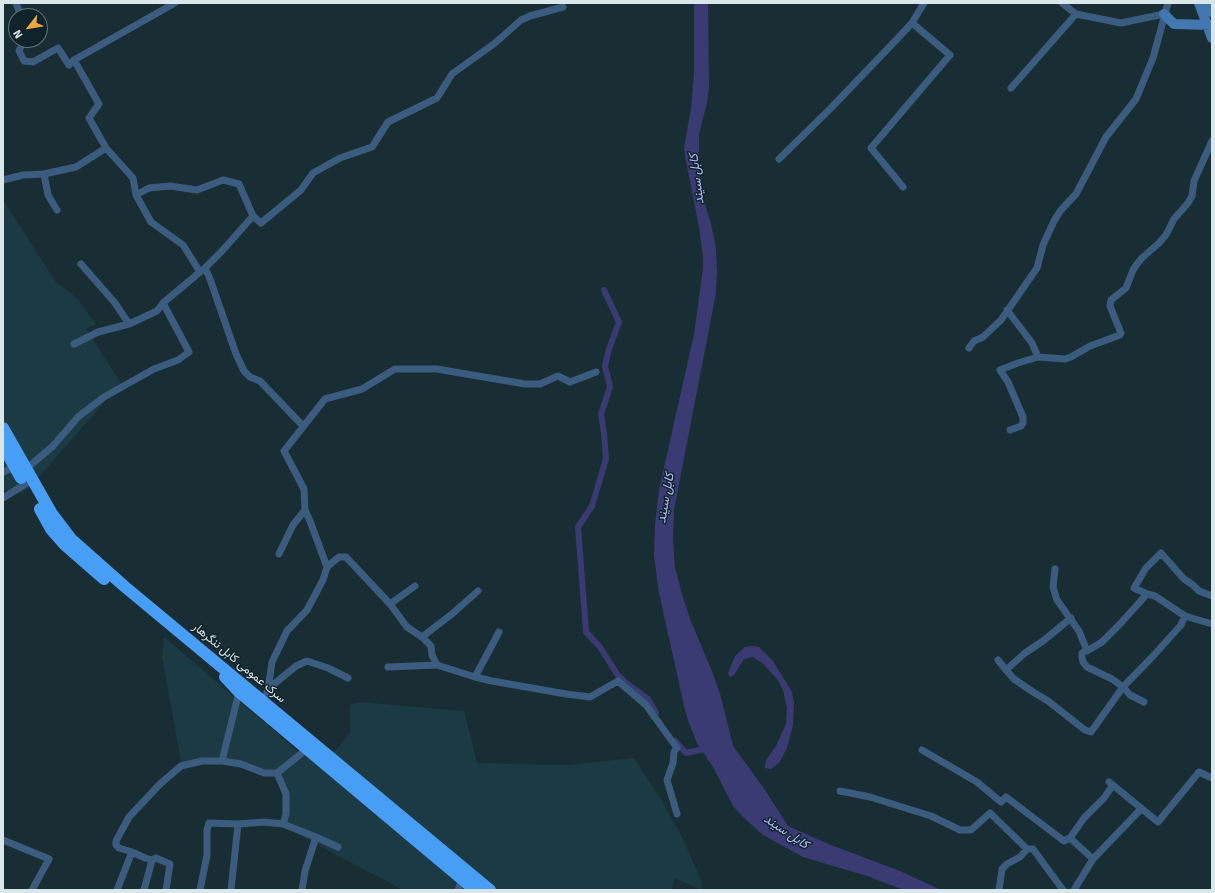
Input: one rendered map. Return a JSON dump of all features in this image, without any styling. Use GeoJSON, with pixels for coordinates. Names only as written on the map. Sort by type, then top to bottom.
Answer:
{"type":"FeatureCollection","features":[{"type":"Feature","properties":{"kind":"highway","name":"سرک عمومی کابل ننگرهار"},"geometry":{"type":"LineString","coordinates":[[3,428],[51,528],[65,545],[103,578],[135,602],[222,674],[239,692],[307,749],[460,885],[475,890]]}},
{"type":"Feature","properties":{"kind":"highway","name":"سرک عمومی کابل ننگرهار"},"geometry":{"type":"LineString","coordinates":[[3,446],[21,468]]}},
{"type":"Feature","properties":{"kind":"highway","name":"سرک عمومی کابل ننگرهار"},"geometry":{"type":"LineString","coordinates":[[29,482],[71,539],[124,586],[490,890]]}},
{"type":"Feature","properties":{"kind":"main road"},"geometry":{"type":"LineString","coordinates":[[1199,3],[1210,25],[1212,38]]}},
{"type":"Feature","properties":{"kind":"main road"},"geometry":{"type":"LineString","coordinates":[[1208,3],[1212,12]]}},
{"type":"Feature","properties":{"kind":"main road"},"geometry":{"type":"LineString","coordinates":[[1164,14],[1174,24],[1210,25]]}},
{"type":"Feature","properties":{"kind":"street"},"geometry":{"type":"LineString","coordinates":[[20,48],[19,51],[24,61],[33,62],[58,48],[69,65],[74,60],[175,3]]}},
{"type":"Feature","properties":{"kind":"street"},"geometry":{"type":"LineString","coordinates":[[779,159],[831,108],[912,23],[924,3]]}},
{"type":"Feature","properties":{"kind":"street"},"geometry":{"type":"LineString","coordinates":[[1062,3],[1076,14],[1121,23],[1164,14]]}},
{"type":"Feature","properties":{"kind":"street"},"geometry":{"type":"LineString","coordinates":[[969,348],[974,341],[983,336],[1001,320],[1037,268],[1043,245],[1054,221],[1061,210],[1076,194],[1106,136],[1136,99],[1153,58],[1168,3]]}},
{"type":"Feature","properties":{"kind":"street"},"geometry":{"type":"LineString","coordinates":[[136,195],[149,188],[170,186],[197,190],[223,180],[239,184],[253,216],[261,223],[301,190],[313,173],[340,158],[372,147],[388,122],[437,98],[452,74],[495,43],[521,20],[563,7]]}},
{"type":"Feature","properties":{"kind":"street"},"geometry":{"type":"LineString","coordinates":[[1011,88],[1076,14]]}},
{"type":"Feature","properties":{"kind":"street"},"geometry":{"type":"LineString","coordinates":[[903,187],[871,148],[950,55],[912,23]]}},
{"type":"Feature","properties":{"kind":"street"},"geometry":{"type":"LineString","coordinates":[[74,60],[98,104],[88,118],[106,148],[133,178],[136,195],[150,222],[183,245],[210,279],[236,354],[244,371],[250,377],[260,381],[304,426]]}},
{"type":"Feature","properties":{"kind":"street"},"geometry":{"type":"LineString","coordinates":[[1010,430],[1021,426],[1023,423],[1023,417],[1008,382],[1000,370],[1038,357],[1065,359],[1090,346],[1120,335],[1121,333],[1110,306],[1111,300],[1126,288],[1137,264],[1166,235],[1174,219],[1188,203],[1192,196],[1194,181],[1212,141]]}},
{"type":"Feature","properties":{"kind":"street"},"geometry":{"type":"LineString","coordinates":[[3,180],[24,175],[44,174],[76,167],[106,148]]}},
{"type":"Feature","properties":{"kind":"street"},"geometry":{"type":"LineString","coordinates":[[44,174],[48,195],[57,210]]}},
{"type":"Feature","properties":{"kind":"street"},"geometry":{"type":"LineString","coordinates":[[74,344],[98,332],[129,324],[157,311],[163,303],[222,252],[253,216]]}},
{"type":"Feature","properties":{"kind":"street"},"geometry":{"type":"LineString","coordinates":[[81,264],[115,303],[129,324]]}},
{"type":"Feature","properties":{"kind":"street"},"geometry":{"type":"LineString","coordinates":[[3,472],[21,468],[53,446],[78,417],[104,397],[154,369],[178,360],[189,352],[163,303]]}},
{"type":"Feature","properties":{"kind":"street"},"geometry":{"type":"LineString","coordinates":[[1007,310],[1032,343],[1038,357]]}},
{"type":"Feature","properties":{"kind":"street"},"geometry":{"type":"LineString","coordinates":[[264,701],[268,689],[272,662],[286,631],[307,610],[323,580],[326,567],[305,510],[304,489],[284,451],[325,399],[362,389],[394,369],[437,369],[526,384],[540,384],[558,376],[570,382],[596,372]]}},
{"type":"Feature","properties":{"kind":"street"},"geometry":{"type":"LineString","coordinates":[[3,498],[29,482]]}},
{"type":"Feature","properties":{"kind":"street"},"geometry":{"type":"LineString","coordinates":[[278,554],[293,525],[305,510]]}},
{"type":"Feature","properties":{"kind":"street"},"geometry":{"type":"LineString","coordinates":[[1212,596],[1199,591],[1194,585],[1184,578],[1161,553],[1146,568],[1134,588],[1156,596],[1186,616],[1212,624]]}},
{"type":"Feature","properties":{"kind":"street"},"geometry":{"type":"LineString","coordinates":[[326,567],[339,557],[346,557],[390,604],[407,627],[422,637],[431,646],[432,655],[437,665]]}},
{"type":"Feature","properties":{"kind":"street"},"geometry":{"type":"LineString","coordinates":[[1055,569],[1054,587],[1057,600],[1079,631],[1086,650]]}},
{"type":"Feature","properties":{"kind":"street"},"geometry":{"type":"LineString","coordinates":[[390,604],[415,586]]}},
{"type":"Feature","properties":{"kind":"street"},"geometry":{"type":"LineString","coordinates":[[422,637],[452,614],[478,591]]}},
{"type":"Feature","properties":{"kind":"street"},"geometry":{"type":"LineString","coordinates":[[1144,702],[1130,696],[1123,687],[1112,679],[1087,667],[1083,662],[1082,653],[1086,650],[1089,651],[1102,642],[1147,594]]}},
{"type":"Feature","properties":{"kind":"street"},"geometry":{"type":"LineString","coordinates":[[998,660],[1014,679],[1048,701],[1089,732],[1093,731],[1103,713],[1123,687],[1181,625],[1186,616]]}},
{"type":"Feature","properties":{"kind":"street"},"geometry":{"type":"LineString","coordinates":[[1006,670],[1025,653],[1043,641],[1071,618]]}},
{"type":"Feature","properties":{"kind":"street"},"geometry":{"type":"LineString","coordinates":[[474,678],[499,632]]}},
{"type":"Feature","properties":{"kind":"street"},"geometry":{"type":"LineString","coordinates":[[268,689],[296,666],[307,661],[328,668],[348,678]]}},
{"type":"Feature","properties":{"kind":"street"},"geometry":{"type":"LineString","coordinates":[[388,666],[437,665],[474,678],[590,697],[618,681],[646,705],[677,748],[674,752],[673,763],[667,780],[677,814]]}},
{"type":"Feature","properties":{"kind":"street"},"geometry":{"type":"LineString","coordinates":[[222,760],[239,692]]}},
{"type":"Feature","properties":{"kind":"street"},"geometry":{"type":"LineString","coordinates":[[166,890],[170,864],[156,858],[152,860],[144,858],[119,848],[116,845],[116,841],[129,817],[160,784],[181,766],[202,761],[222,760],[241,764],[264,773],[277,773],[307,749]]}},
{"type":"Feature","properties":{"kind":"street"},"geometry":{"type":"LineString","coordinates":[[922,750],[977,782],[1002,802],[1006,797],[1064,841],[1070,838],[1084,818],[1104,798],[1111,784],[1158,822],[1199,772],[1212,778]]}},
{"type":"Feature","properties":{"kind":"street"},"geometry":{"type":"LineString","coordinates":[[277,773],[286,794],[286,814],[283,824]]}},
{"type":"Feature","properties":{"kind":"street"},"geometry":{"type":"LineString","coordinates":[[840,791],[870,797],[931,816],[960,830],[971,830],[990,813],[1027,849],[1033,849],[1064,890]]}},
{"type":"Feature","properties":{"kind":"street"},"geometry":{"type":"LineString","coordinates":[[1074,890],[1093,859],[1141,809]]}},
{"type":"Feature","properties":{"kind":"street"},"geometry":{"type":"LineString","coordinates":[[200,890],[208,855],[207,830],[209,823],[238,824],[264,822],[283,824],[338,847]]}},
{"type":"Feature","properties":{"kind":"street"},"geometry":{"type":"LineString","coordinates":[[231,890],[238,824]]}},
{"type":"Feature","properties":{"kind":"street"},"geometry":{"type":"LineString","coordinates":[[302,890],[305,871],[316,837]]}},
{"type":"Feature","properties":{"kind":"street"},"geometry":{"type":"LineString","coordinates":[[1070,838],[1093,859]]}},
{"type":"Feature","properties":{"kind":"street"},"geometry":{"type":"LineString","coordinates":[[3,840],[49,858],[32,890]]}},
{"type":"Feature","properties":{"kind":"street"},"geometry":{"type":"LineString","coordinates":[[999,890],[1002,869],[1007,864],[1020,857],[1027,849]]}},
{"type":"Feature","properties":{"kind":"street"},"geometry":{"type":"LineString","coordinates":[[117,890],[132,852]]}},
{"type":"Feature","properties":{"kind":"street"},"geometry":{"type":"LineString","coordinates":[[144,890],[152,860]]}},
{"type":"Feature","properties":{"kind":"shaded area"},"geometry":{"type":"Polygon","coordinates":[[[3,200],[56,282],[77,298],[96,324],[86,329],[121,383],[32,485],[22,493],[3,490],[3,200]]]}},
{"type":"Feature","properties":{"kind":"shaded area"},"geometry":{"type":"Polygon","coordinates":[[[164,637],[301,754],[336,750],[350,733],[350,705],[360,702],[464,711],[477,763],[568,765],[634,758],[661,799],[683,839],[702,882],[701,890],[674,878],[672,890],[403,890],[286,828],[288,793],[276,774],[222,761],[182,767],[162,656],[164,637]]]}},
{"type":"Feature","properties":{"kind":"water","name":"کابل سيند"},"geometry":{"type":"Polygon","coordinates":[[[694,3],[708,3],[709,88],[707,103],[699,134],[699,172],[716,248],[717,271],[716,293],[674,510],[673,541],[675,567],[682,594],[690,619],[714,676],[721,697],[733,746],[765,790],[788,826],[831,845],[900,871],[941,890],[904,890],[867,876],[803,857],[763,835],[733,806],[713,767],[697,743],[685,710],[659,593],[654,556],[655,525],[659,490],[694,334],[703,268],[699,227],[684,147],[691,109],[694,73],[694,3]]]}},
{"type":"Feature","properties":{"kind":"water"},"geometry":{"type":"Polygon","coordinates":[[[745,647],[759,647],[773,661],[792,692],[794,703],[793,725],[787,748],[779,763],[771,769],[765,768],[766,760],[776,746],[786,724],[787,708],[783,690],[777,679],[762,663],[753,657],[744,659],[734,675],[731,677],[728,673],[735,656],[745,647]]]}},
{"type":"Feature","properties":{"kind":"waterway"},"geometry":{"type":"LineString","coordinates":[[604,290],[619,322],[609,349],[605,366],[610,387],[601,414],[606,459],[592,506],[578,527],[586,632],[600,647],[617,674],[626,683],[648,699],[656,713]]}},
{"type":"Feature","properties":{"kind":"waterway"},"geometry":{"type":"LineString","coordinates":[[675,741],[686,753],[709,748]]}}]}
